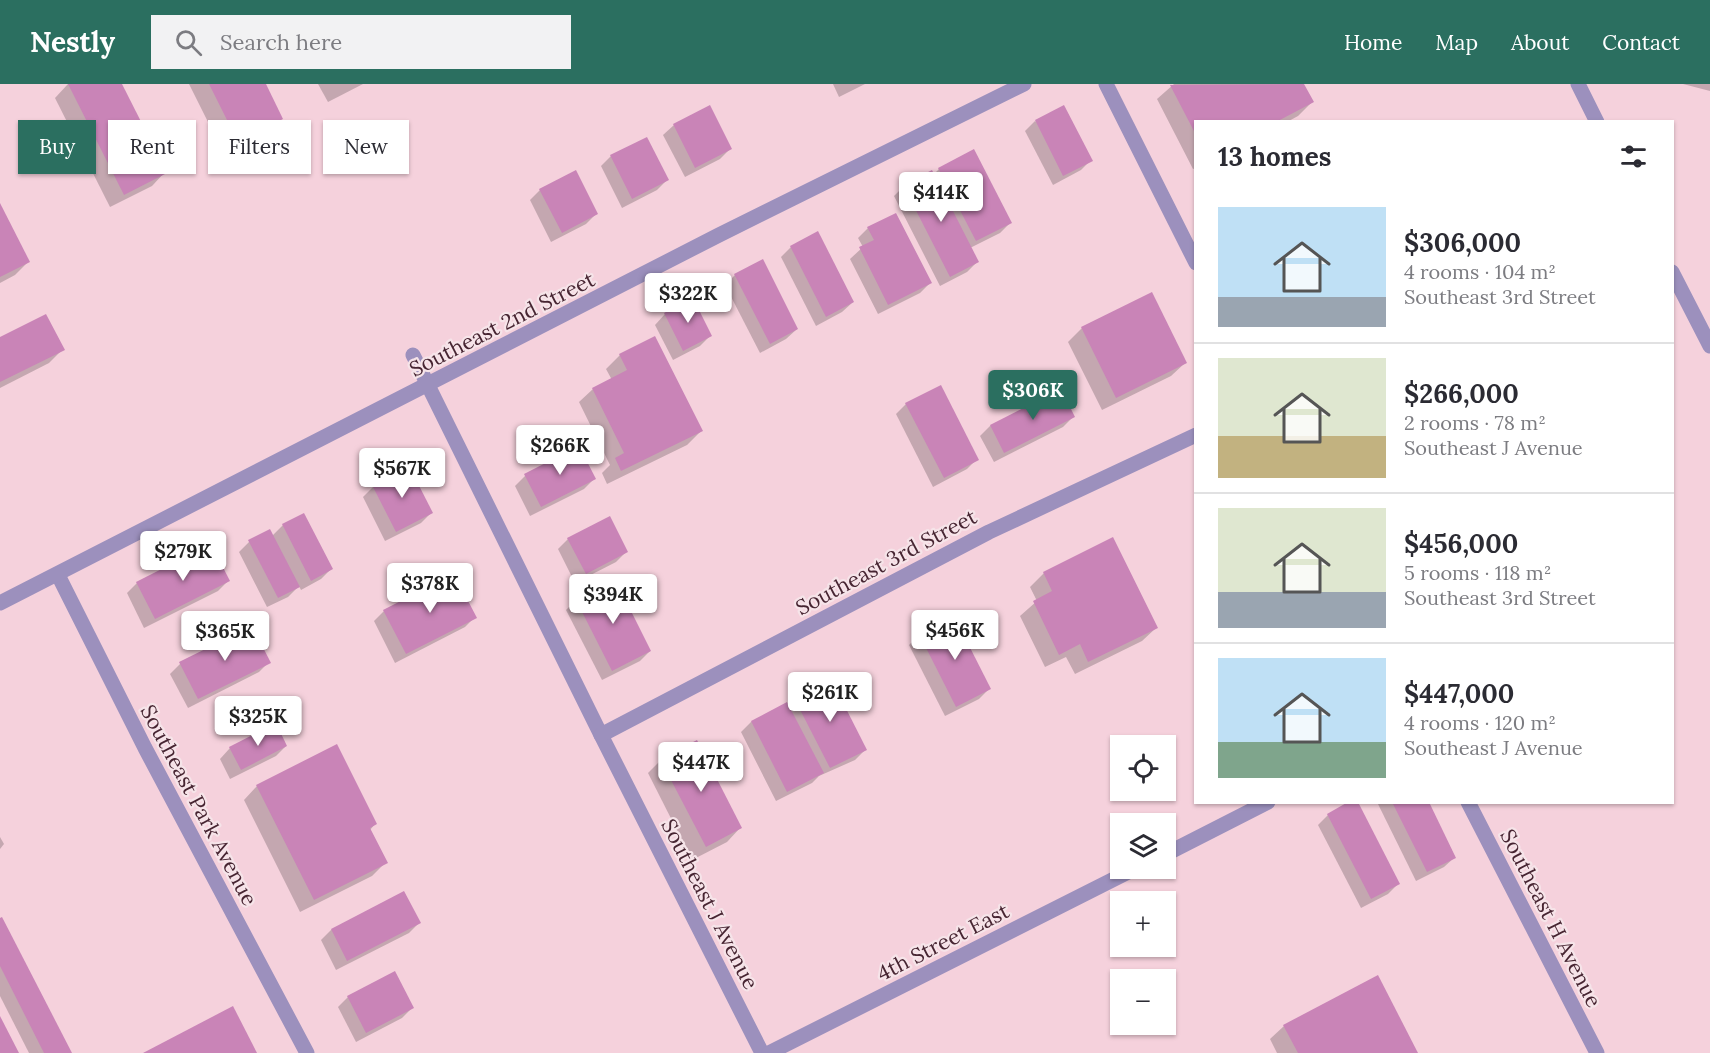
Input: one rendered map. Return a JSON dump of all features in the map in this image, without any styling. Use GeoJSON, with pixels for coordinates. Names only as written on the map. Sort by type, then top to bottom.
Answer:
{"type":"FeatureCollection","features":[{"type":"Feature","properties":{"kind":"street","name":"Southeast 2nd Street"},"geometry":{"type":"LineString","coordinates":[[0,603],[719,235],[1024,84]]}},
{"type":"Feature","properties":{"kind":"street"},"geometry":{"type":"LineString","coordinates":[[1106,84],[1194,259]]}},
{"type":"Feature","properties":{"kind":"street"},"geometry":{"type":"LineString","coordinates":[[1578,84],[1596,120]]}},
{"type":"Feature","properties":{"kind":"street"},"geometry":{"type":"LineString","coordinates":[[1674,276],[1710,346]]}},
{"type":"Feature","properties":{"kind":"street","name":"Southeast J Avenue"},"geometry":{"type":"LineString","coordinates":[[413,355],[762,1053]]}},
{"type":"Feature","properties":{"kind":"street","name":"Southeast 3rd Street"},"geometry":{"type":"LineString","coordinates":[[601,735],[989,532],[1194,436]]}},
{"type":"Feature","properties":{"kind":"street","name":"Southeast Park Avenue"},"geometry":{"type":"LineString","coordinates":[[58,575],[145,748],[307,1053]]}},
{"type":"Feature","properties":{"kind":"street"},"geometry":{"type":"LineString","coordinates":[[1176,849],[1264,804]]}},
{"type":"Feature","properties":{"kind":"street","name":"Southeast H Avenue"},"geometry":{"type":"LineString","coordinates":[[1469,804],[1597,1053]]}},
{"type":"Feature","properties":{"kind":"street","name":"4th Street East"},"geometry":{"type":"LineString","coordinates":[[769,1053],[1114,879]]}},
{"type":"Feature","properties":{"kind":"building"},"geometry":{"type":"Polygon","coordinates":[[[68,84],[122,84],[140,120],[108,120],[108,163],[96,140],[96,120],[86,120],[68,84]]]}},
{"type":"Feature","properties":{"kind":"building"},"geometry":{"type":"Polygon","coordinates":[[[209,84],[266,84],[283,119],[281,120],[227,120],[209,84]]]}},
{"type":"Feature","properties":{"kind":"building"},"geometry":{"type":"Polygon","coordinates":[[[1304,84],[1314,102],[1280,120],[1194,120],[1194,131],[1170,85],[1304,84]]]}},
{"type":"Feature","properties":{"kind":"building"},"geometry":{"type":"Polygon","coordinates":[[[710,105],[732,149],[695,168],[673,124],[710,105]]]}},
{"type":"Feature","properties":{"kind":"building"},"geometry":{"type":"Polygon","coordinates":[[[1064,105],[1093,161],[1063,176],[1035,120],[1064,105]]]}},
{"type":"Feature","properties":{"kind":"building"},"geometry":{"type":"Polygon","coordinates":[[[647,137],[669,180],[632,199],[610,155],[647,137]]]}},
{"type":"Feature","properties":{"kind":"building"},"geometry":{"type":"Polygon","coordinates":[[[974,149],[1012,223],[976,241],[938,168],[974,149]]]}},
{"type":"Feature","properties":{"kind":"building"},"geometry":{"type":"Polygon","coordinates":[[[576,170],[598,214],[562,233],[539,189],[576,170]]]}},
{"type":"Feature","properties":{"kind":"building"},"geometry":{"type":"Polygon","coordinates":[[[932,170],[979,262],[950,277],[903,185],[932,170]]]}},
{"type":"Feature","properties":{"kind":"building"},"geometry":{"type":"Polygon","coordinates":[[[113,174],[165,174],[124,195],[113,174]]]}},
{"type":"Feature","properties":{"kind":"building"},"geometry":{"type":"Polygon","coordinates":[[[0,203],[30,262],[0,277],[0,203]]]}},
{"type":"Feature","properties":{"kind":"building"},"geometry":{"type":"Polygon","coordinates":[[[896,213],[932,283],[888,305],[859,247],[874,240],[867,227],[896,213]]]}},
{"type":"Feature","properties":{"kind":"building"},"geometry":{"type":"Polygon","coordinates":[[[818,231],[854,302],[826,317],[790,246],[818,231]]]}},
{"type":"Feature","properties":{"kind":"building"},"geometry":{"type":"Polygon","coordinates":[[[763,259],[798,329],[770,344],[734,274],[763,259]]]}},
{"type":"Feature","properties":{"kind":"building"},"geometry":{"type":"Polygon","coordinates":[[[1152,292],[1187,363],[1116,398],[1081,327],[1152,292]]]}},
{"type":"Feature","properties":{"kind":"building"},"geometry":{"type":"Polygon","coordinates":[[[693,298],[712,336],[683,351],[664,313],[693,298]]]}},
{"type":"Feature","properties":{"kind":"building"},"geometry":{"type":"Polygon","coordinates":[[[46,314],[65,350],[0,382],[0,337],[46,314]]]}},
{"type":"Feature","properties":{"kind":"building"},"geometry":{"type":"Polygon","coordinates":[[[655,336],[703,431],[621,471],[615,458],[624,453],[592,388],[627,370],[619,354],[655,336]]]}},
{"type":"Feature","properties":{"kind":"building"},"geometry":{"type":"Polygon","coordinates":[[[941,385],[979,460],[944,478],[905,403],[941,385]]]}},
{"type":"Feature","properties":{"kind":"building"},"geometry":{"type":"Polygon","coordinates":[[[1061,389],[1075,417],[1004,453],[990,425],[1061,389]]]}},
{"type":"Feature","properties":{"kind":"building"},"geometry":{"type":"Polygon","coordinates":[[[579,446],[596,479],[541,507],[524,474],[579,446]]]}},
{"type":"Feature","properties":{"kind":"building"},"geometry":{"type":"Polygon","coordinates":[[[409,466],[433,513],[396,532],[372,485],[409,466]]]}},
{"type":"Feature","properties":{"kind":"building"},"geometry":{"type":"Polygon","coordinates":[[[304,513],[333,569],[311,581],[282,524],[304,513]]]}},
{"type":"Feature","properties":{"kind":"building"},"geometry":{"type":"Polygon","coordinates":[[[610,516],[628,552],[586,574],[567,538],[610,516]]]}},
{"type":"Feature","properties":{"kind":"building"},"geometry":{"type":"Polygon","coordinates":[[[270,529],[300,587],[278,598],[248,540],[270,529]]]}},
{"type":"Feature","properties":{"kind":"building"},"geometry":{"type":"Polygon","coordinates":[[[1113,537],[1158,628],[1088,662],[1080,644],[1059,655],[1033,601],[1052,591],[1043,572],[1113,537]]]}},
{"type":"Feature","properties":{"kind":"building"},"geometry":{"type":"Polygon","coordinates":[[[211,544],[230,581],[155,619],[136,582],[211,544]]]}},
{"type":"Feature","properties":{"kind":"building"},"geometry":{"type":"Polygon","coordinates":[[[454,574],[477,618],[406,654],[383,610],[454,574]]]}},
{"type":"Feature","properties":{"kind":"building"},"geometry":{"type":"Polygon","coordinates":[[[615,579],[651,651],[612,671],[575,598],[615,579]]]}},
{"type":"Feature","properties":{"kind":"building"},"geometry":{"type":"Polygon","coordinates":[[[954,616],[991,689],[956,707],[919,634],[954,616]]]}},
{"type":"Feature","properties":{"kind":"building"},"geometry":{"type":"Polygon","coordinates":[[[252,626],[271,663],[198,699],[179,662],[252,626]]]}},
{"type":"Feature","properties":{"kind":"building"},"geometry":{"type":"Polygon","coordinates":[[[830,677],[867,750],[830,768],[793,696],[830,677]]]}},
{"type":"Feature","properties":{"kind":"building"},"geometry":{"type":"Polygon","coordinates":[[[787,702],[824,773],[787,792],[751,721],[787,702]]]}},
{"type":"Feature","properties":{"kind":"building"},"geometry":{"type":"Polygon","coordinates":[[[276,723],[287,746],[241,770],[229,747],[276,723]]]}},
{"type":"Feature","properties":{"kind":"building"},"geometry":{"type":"Polygon","coordinates":[[[697,740],[742,828],[706,847],[660,759],[697,740]]]}},
{"type":"Feature","properties":{"kind":"building"},"geometry":{"type":"Polygon","coordinates":[[[337,744],[377,824],[370,828],[388,863],[314,900],[256,785],[337,744]]]}},
{"type":"Feature","properties":{"kind":"building"},"geometry":{"type":"Polygon","coordinates":[[[1344,804],[1359,804],[1400,884],[1371,899],[1327,814],[1344,804]]]}},
{"type":"Feature","properties":{"kind":"building"},"geometry":{"type":"Polygon","coordinates":[[[1393,804],[1430,804],[1456,858],[1427,872],[1393,804]]]}},
{"type":"Feature","properties":{"kind":"building"},"geometry":{"type":"Polygon","coordinates":[[[404,891],[421,923],[347,961],[331,929],[404,891]]]}},
{"type":"Feature","properties":{"kind":"building"},"geometry":{"type":"Polygon","coordinates":[[[2,917],[72,1053],[44,1053],[0,966],[0,918],[2,917]]]}},
{"type":"Feature","properties":{"kind":"building"},"geometry":{"type":"Polygon","coordinates":[[[395,971],[414,1008],[366,1033],[347,996],[395,971]]]}},
{"type":"Feature","properties":{"kind":"building"},"geometry":{"type":"Polygon","coordinates":[[[1378,975],[1418,1053],[1298,1053],[1283,1025],[1378,975]]]}},
{"type":"Feature","properties":{"kind":"building"},"geometry":{"type":"Polygon","coordinates":[[[233,1006],[257,1053],[143,1053],[233,1006]]]}},
{"type":"Feature","properties":{"kind":"building"},"geometry":{"type":"Polygon","coordinates":[[[0,1016],[19,1053],[0,1053],[0,1016]]]}}]}
